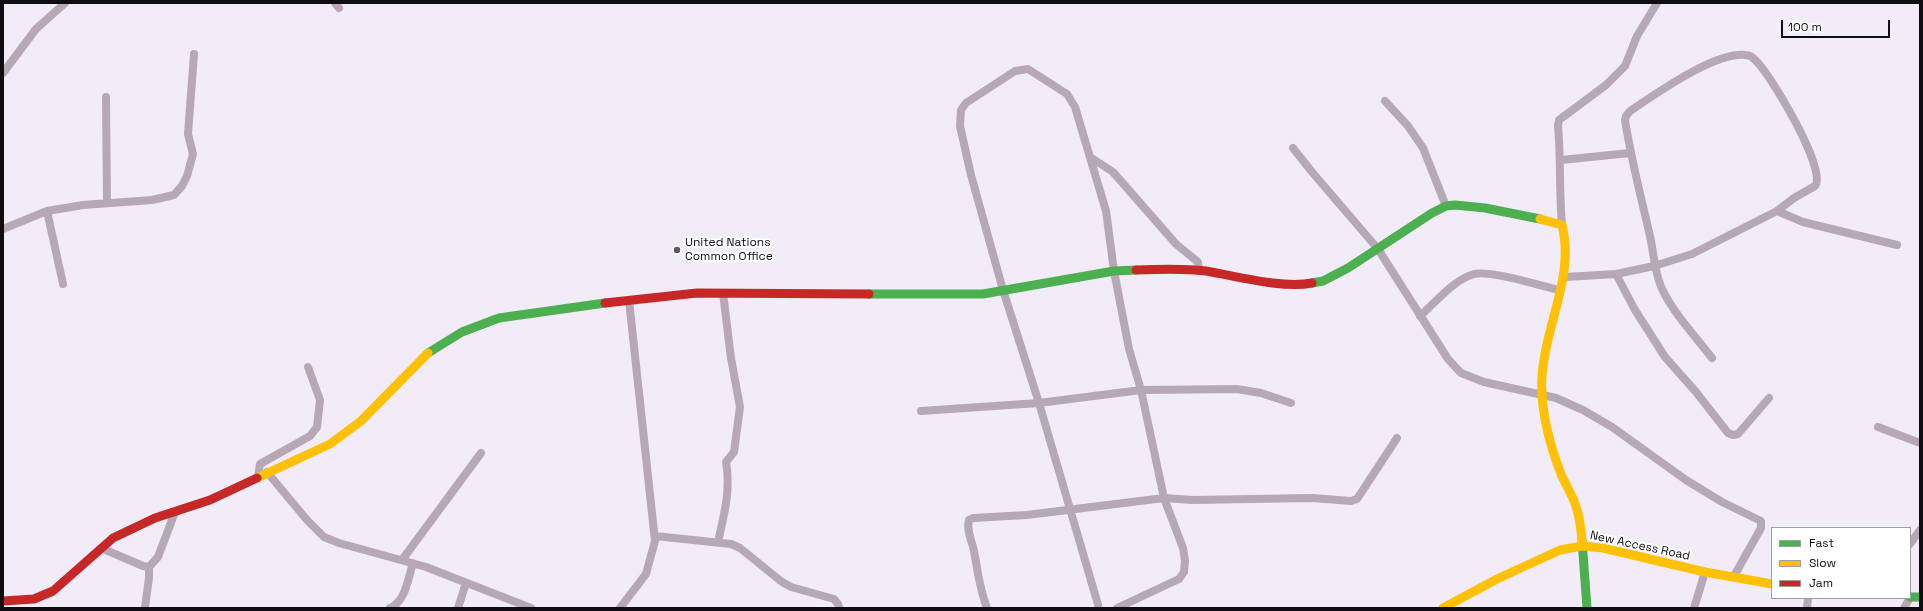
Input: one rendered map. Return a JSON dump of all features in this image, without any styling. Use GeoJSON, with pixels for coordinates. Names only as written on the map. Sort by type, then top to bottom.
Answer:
{"type":"FeatureCollection","features":[{"type":"Feature","properties":{"kind":"street"},"geometry":{"type":"LineString","coordinates":[[3,72],[36,29],[65,3]]}},
{"type":"Feature","properties":{"kind":"street"},"geometry":{"type":"LineString","coordinates":[[1587,608],[1582,546],[1577,510],[1566,488],[1549,442],[1542,394],[1542,374],[1545,353],[1560,290],[1565,277],[1567,240],[1562,225],[1560,195],[1561,160],[1558,125],[1560,120],[1606,85],[1625,66],[1637,36],[1657,3]]}},
{"type":"Feature","properties":{"kind":"street"},"geometry":{"type":"LineString","coordinates":[[3,229],[47,211],[107,202],[152,200],[174,195],[188,176],[193,154],[188,134],[194,54]]}},
{"type":"Feature","properties":{"kind":"street"},"geometry":{"type":"LineString","coordinates":[[1565,277],[1616,274],[1654,266],[1692,254],[1778,211],[1794,198],[1815,186],[1818,179],[1810,150],[1796,123],[1764,71],[1754,58],[1743,55],[1715,61],[1685,76],[1630,110],[1624,120],[1630,153],[1650,238],[1654,266],[1662,289],[1674,308],[1712,358]]}},
{"type":"Feature","properties":{"kind":"street"},"geometry":{"type":"LineString","coordinates":[[1099,608],[1039,403],[1003,290],[971,175],[960,126],[961,110],[966,103],[1015,71],[1028,69],[1067,94],[1075,107],[1106,211],[1114,271],[1129,349],[1141,390],[1164,498],[1183,548],[1185,561],[1184,572],[1179,579],[1117,608]]}},
{"type":"Feature","properties":{"kind":"street"},"geometry":{"type":"LineString","coordinates":[[106,97],[107,202]]}},
{"type":"Feature","properties":{"kind":"street"},"geometry":{"type":"LineString","coordinates":[[1385,101],[1408,126],[1423,148],[1446,206]]}},
{"type":"Feature","properties":{"kind":"street"},"geometry":{"type":"LineString","coordinates":[[1293,148],[1378,249],[1448,359],[1461,372],[1484,382],[1556,398],[1583,410],[1612,427],[1722,502],[1761,521],[1761,528],[1734,576]]}},
{"type":"Feature","properties":{"kind":"street"},"geometry":{"type":"LineString","coordinates":[[1561,160],[1630,153]]}},
{"type":"Feature","properties":{"kind":"street"},"geometry":{"type":"LineString","coordinates":[[1090,157],[1113,172],[1176,244],[1198,262],[1199,271]]}},
{"type":"Feature","properties":{"kind":"street"},"geometry":{"type":"LineString","coordinates":[[3,601],[34,599],[53,591],[113,538],[155,518],[210,500],[262,474],[330,444],[360,421],[427,354],[462,332],[499,318],[629,300],[723,293],[983,294],[1114,271],[1166,269],[1199,271],[1304,285],[1323,281],[1378,249],[1416,222],[1446,206],[1463,206],[1547,219],[1562,225]]}},
{"type":"Feature","properties":{"kind":"street"},"geometry":{"type":"LineString","coordinates":[[47,211],[63,284]]}},
{"type":"Feature","properties":{"kind":"street"},"geometry":{"type":"LineString","coordinates":[[1778,211],[1803,222],[1897,245]]}},
{"type":"Feature","properties":{"kind":"street"},"geometry":{"type":"LineString","coordinates":[[1420,316],[1454,285],[1475,274],[1488,274],[1560,290]]}},
{"type":"Feature","properties":{"kind":"street"},"geometry":{"type":"LineString","coordinates":[[1616,274],[1665,357],[1696,392],[1728,433],[1733,435],[1738,434],[1769,398]]}},
{"type":"Feature","properties":{"kind":"street"},"geometry":{"type":"LineString","coordinates":[[718,542],[727,504],[729,480],[726,462],[734,452],[740,407],[731,358],[723,293]]}},
{"type":"Feature","properties":{"kind":"street"},"geometry":{"type":"LineString","coordinates":[[620,608],[646,574],[652,558],[655,536],[629,300]]}},
{"type":"Feature","properties":{"kind":"street"},"geometry":{"type":"LineString","coordinates":[[308,367],[320,400],[317,428],[310,436],[260,464],[262,474],[324,537],[339,543],[413,563],[531,608]]}},
{"type":"Feature","properties":{"kind":"street"},"geometry":{"type":"LineString","coordinates":[[921,411],[1039,403],[1141,390],[1237,389],[1261,393],[1291,403]]}},
{"type":"Feature","properties":{"kind":"street"},"geometry":{"type":"LineString","coordinates":[[1878,427],[1920,443]]}},
{"type":"Feature","properties":{"kind":"street"},"geometry":{"type":"LineString","coordinates":[[987,608],[977,573],[968,520],[973,518],[1027,516],[1069,509],[1164,498],[1193,500],[1312,498],[1351,501],[1357,499],[1361,494],[1397,438]]}},
{"type":"Feature","properties":{"kind":"street"},"geometry":{"type":"LineString","coordinates":[[402,560],[481,453]]}},
{"type":"Feature","properties":{"kind":"street"},"geometry":{"type":"LineString","coordinates":[[102,548],[143,566],[149,566],[158,557],[174,512]]}},
{"type":"Feature","properties":{"kind":"street"},"geometry":{"type":"LineString","coordinates":[[1911,543],[1920,530]]}},
{"type":"Feature","properties":{"kind":"street"},"geometry":{"type":"LineString","coordinates":[[655,536],[731,544],[740,548],[782,582],[791,587],[834,599],[839,608]]}},
{"type":"Feature","properties":{"kind":"street","name":"New Access Road"},"geometry":{"type":"LineString","coordinates":[[1443,608],[1497,579],[1560,550],[1582,546],[1603,548],[1705,572],[1771,584]]}},
{"type":"Feature","properties":{"kind":"street"},"geometry":{"type":"LineString","coordinates":[[390,608],[395,606],[402,597],[413,563]]}},
{"type":"Feature","properties":{"kind":"street"},"geometry":{"type":"LineString","coordinates":[[145,607],[150,578],[149,566]]}},
{"type":"Feature","properties":{"kind":"street"},"geometry":{"type":"LineString","coordinates":[[1694,608],[1705,572]]}},
{"type":"Feature","properties":{"kind":"street"},"geometry":{"type":"LineString","coordinates":[[458,608],[466,583]]}},
{"type":"Feature","properties":{"kind":"street"},"geometry":{"type":"LineString","coordinates":[[1904,608],[1909,599]]}},
{"type":"Feature","properties":{"kind":"street"},"geometry":{"type":"LineString","coordinates":[[3,606],[9,608]]}},
{"type":"Feature","properties":{"kind":"traffic: fast"},"geometry":{"type":"LineString","coordinates":[[1312,283],[1323,281],[1348,268],[1432,213],[1446,206],[1455,205],[1485,208],[1540,219]]}},
{"type":"Feature","properties":{"kind":"traffic: fast"},"geometry":{"type":"LineString","coordinates":[[869,294],[983,294],[1114,271],[1136,270]]}},
{"type":"Feature","properties":{"kind":"traffic: fast"},"geometry":{"type":"LineString","coordinates":[[428,353],[462,332],[499,318],[605,303]]}},
{"type":"Feature","properties":{"kind":"traffic: fast"},"geometry":{"type":"LineString","coordinates":[[1582,540],[1587,608]]}},
{"type":"Feature","properties":{"kind":"traffic: fast"},"geometry":{"type":"LineString","coordinates":[[1911,597],[1920,597]]}},
{"type":"Feature","properties":{"kind":"traffic: slow"},"geometry":{"type":"LineString","coordinates":[[1540,219],[1562,225],[1565,244],[1565,263],[1562,282],[1544,357],[1542,401],[1549,438],[1561,474],[1576,505],[1580,521],[1582,540]]}},
{"type":"Feature","properties":{"kind":"traffic: slow"},"geometry":{"type":"LineString","coordinates":[[257,478],[330,444],[361,421],[428,353]]}},
{"type":"Feature","properties":{"kind":"traffic: slow"},"geometry":{"type":"LineString","coordinates":[[1443,608],[1497,579],[1560,550],[1582,546],[1603,548],[1705,572],[1771,584]]}},
{"type":"Feature","properties":{"kind":"traffic: jam"},"geometry":{"type":"LineString","coordinates":[[1136,270],[1197,270],[1274,283],[1312,283]]}},
{"type":"Feature","properties":{"kind":"traffic: jam"},"geometry":{"type":"LineString","coordinates":[[605,303],[697,293],[869,294]]}},
{"type":"Feature","properties":{"kind":"traffic: jam"},"geometry":{"type":"LineString","coordinates":[[3,601],[34,599],[53,591],[113,538],[155,518],[210,500],[257,478]]}},
{"type":"Feature","properties":{"kind":"place","name":"United Nations Common Office"},"geometry":{"type":"Point","coordinates":[677,250]}}]}
